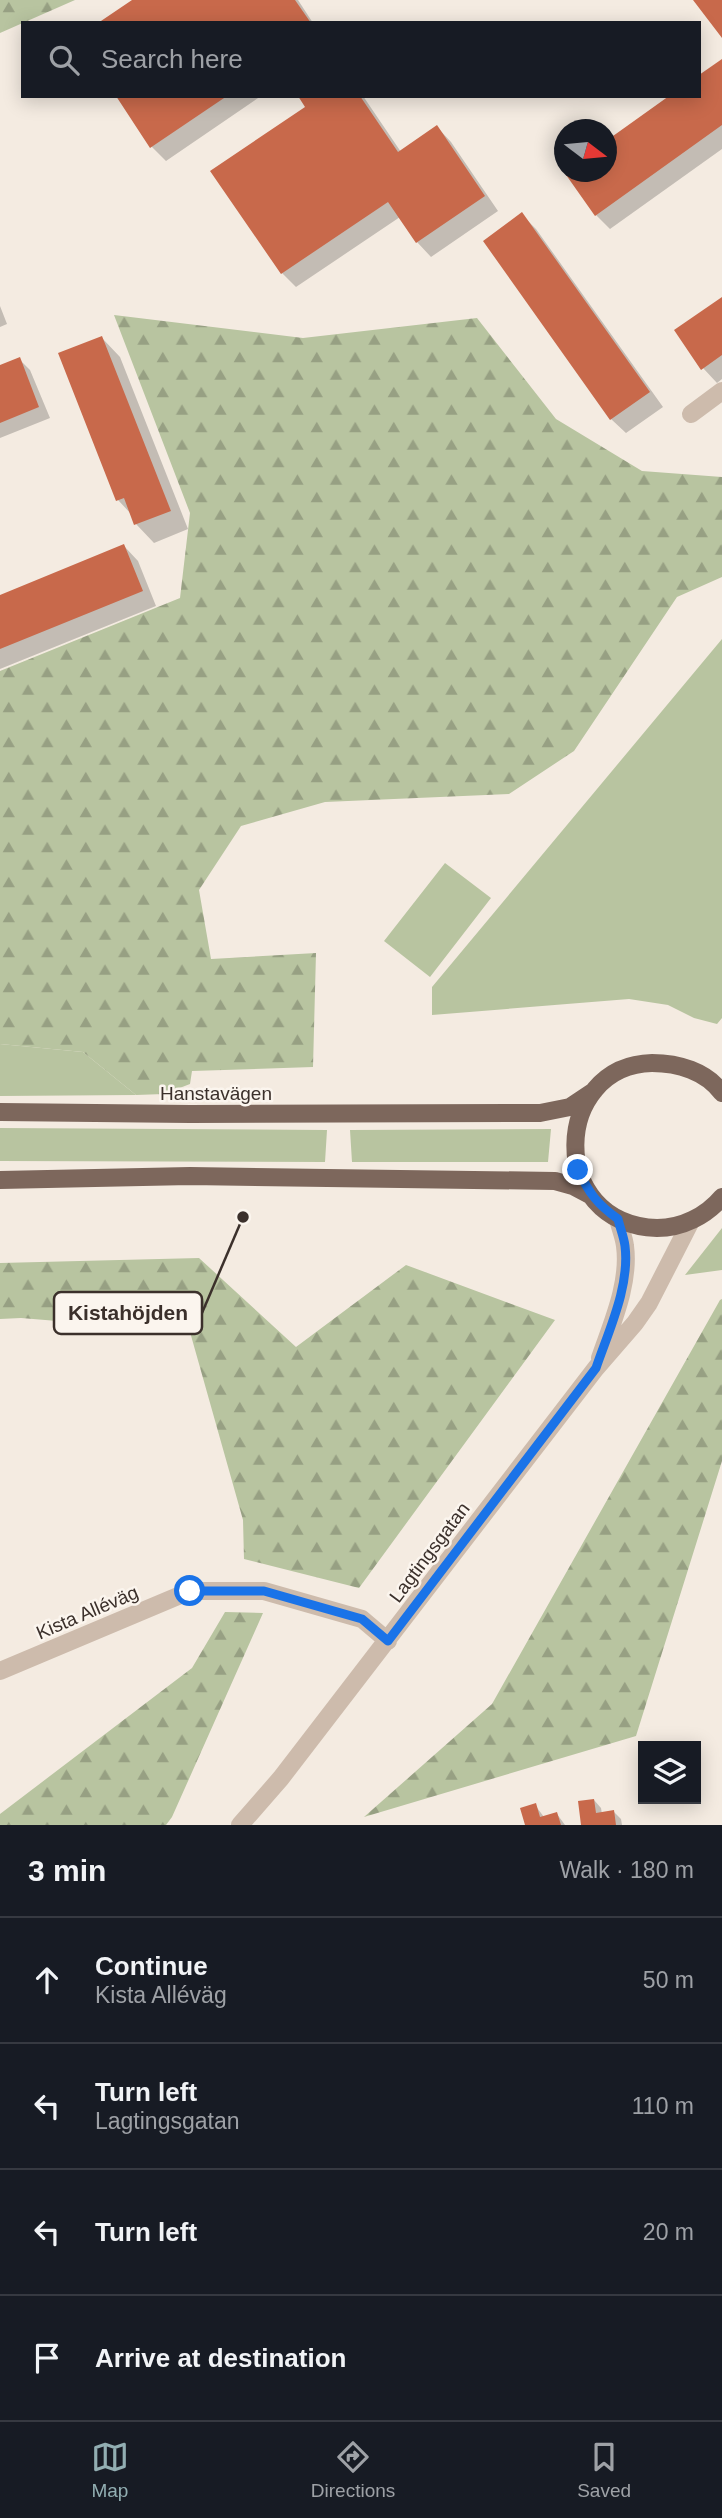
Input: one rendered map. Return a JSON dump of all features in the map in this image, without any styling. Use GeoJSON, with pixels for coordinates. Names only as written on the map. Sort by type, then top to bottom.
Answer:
{"type":"FeatureCollection","features":[{"type":"Feature","properties":{"kind":"main road","name":"Hanstavägen"},"geometry":{"type":"LineString","coordinates":[[0,1112],[540,1113],[570,1107],[615,1073],[642,1063],[670,1063],[696,1072],[722,1093]]}},
{"type":"Feature","properties":{"kind":"main road"},"geometry":{"type":"LineString","coordinates":[[594,1091],[580,1115],[574,1143],[578,1170],[590,1195],[603,1209],[618,1219],[642,1227],[667,1228],[691,1221],[707,1212],[722,1197]]}},
{"type":"Feature","properties":{"kind":"main road"},"geometry":{"type":"LineString","coordinates":[[0,1180],[204,1177],[555,1181],[590,1195]]}},
{"type":"Feature","properties":{"kind":"street"},"geometry":{"type":"LineString","coordinates":[[691,414],[722,391]]}},
{"type":"Feature","properties":{"kind":"street","name":"Lagtingsgatan"},"geometry":{"type":"LineString","coordinates":[[596,1368],[614,1318],[625,1273],[625,1246],[618,1219]]}},
{"type":"Feature","properties":{"kind":"street","name":"Lagtingsgatan"},"geometry":{"type":"LineString","coordinates":[[240,1825],[281,1778],[596,1368],[635,1323],[649,1303],[691,1221]]}},
{"type":"Feature","properties":{"kind":"street","name":"Kista Alléväg"},"geometry":{"type":"LineString","coordinates":[[0,1671],[190,1591],[264,1591],[362,1619],[388,1641]]}},
{"type":"Feature","properties":{"kind":"green space"},"geometry":{"type":"Polygon","coordinates":[[[0,0],[75,0],[27,21],[21,21],[21,24],[0,33],[0,0]]]}},
{"type":"Feature","properties":{"kind":"green space"},"geometry":{"type":"Polygon","coordinates":[[[114,315],[303,338],[477,318],[556,419],[642,471],[722,477],[722,577],[677,597],[574,751],[509,794],[325,802],[241,826],[199,890],[211,959],[316,953],[313,1067],[192,1071],[190,1084],[164,1094],[136,1095],[83,1052],[0,1044],[0,671],[180,598],[190,513],[114,315]]]}},
{"type":"Feature","properties":{"kind":"green space"},"geometry":{"type":"Polygon","coordinates":[[[722,639],[722,1018],[717,1024],[694,1018],[668,1005],[629,999],[432,1015],[432,987],[722,639]]]}},
{"type":"Feature","properties":{"kind":"green space"},"geometry":{"type":"Polygon","coordinates":[[[445,863],[491,898],[430,977],[384,941],[445,863]]]}},
{"type":"Feature","properties":{"kind":"green space"},"geometry":{"type":"Polygon","coordinates":[[[0,1044],[83,1052],[136,1095],[0,1096],[0,1044]]]}},
{"type":"Feature","properties":{"kind":"green space"},"geometry":{"type":"Polygon","coordinates":[[[0,1128],[327,1130],[325,1162],[0,1161],[0,1128]]]}},
{"type":"Feature","properties":{"kind":"green space"},"geometry":{"type":"Polygon","coordinates":[[[551,1129],[548,1162],[352,1162],[350,1130],[551,1129]]]}},
{"type":"Feature","properties":{"kind":"green space"},"geometry":{"type":"Polygon","coordinates":[[[722,1228],[722,1270],[685,1275],[722,1228]]]}},
{"type":"Feature","properties":{"kind":"green space"},"geometry":{"type":"Polygon","coordinates":[[[199,1258],[296,1347],[406,1265],[555,1320],[359,1588],[244,1559],[243,1520],[190,1332],[21,1318],[0,1319],[0,1263],[199,1258]]]}},
{"type":"Feature","properties":{"kind":"green space"},"geometry":{"type":"Polygon","coordinates":[[[722,1299],[722,1461],[636,1736],[364,1817],[492,1704],[722,1299]]]}},
{"type":"Feature","properties":{"kind":"green space"},"geometry":{"type":"Polygon","coordinates":[[[225,1612],[263,1613],[172,1817],[166,1825],[0,1825],[0,1814],[192,1668],[225,1612]]]}},
{"type":"Feature","properties":{"kind":"building"},"geometry":{"type":"Polygon","coordinates":[[[132,0],[295,0],[310,21],[101,21],[132,0]]]}},
{"type":"Feature","properties":{"kind":"building"},"geometry":{"type":"Polygon","coordinates":[[[693,0],[722,0],[722,38],[693,0]]]}},
{"type":"Feature","properties":{"kind":"building"},"geometry":{"type":"Polygon","coordinates":[[[722,59],[722,125],[595,216],[571,182],[617,182],[617,133],[666,98],[701,98],[701,74],[722,59]]]}},
{"type":"Feature","properties":{"kind":"building"},"geometry":{"type":"Polygon","coordinates":[[[117,98],[224,98],[150,148],[117,98]]]}},
{"type":"Feature","properties":{"kind":"building"},"geometry":{"type":"Polygon","coordinates":[[[299,98],[361,98],[398,152],[437,125],[485,196],[416,243],[388,202],[281,274],[210,171],[305,107],[299,98]]]}},
{"type":"Feature","properties":{"kind":"building"},"geometry":{"type":"Polygon","coordinates":[[[522,212],[650,392],[610,420],[483,241],[522,212]]]}},
{"type":"Feature","properties":{"kind":"building"},"geometry":{"type":"Polygon","coordinates":[[[722,297],[722,355],[701,370],[674,330],[722,297]]]}},
{"type":"Feature","properties":{"kind":"building"},"geometry":{"type":"Polygon","coordinates":[[[102,336],[171,511],[134,525],[124,498],[116,501],[58,353],[102,336]]]}},
{"type":"Feature","properties":{"kind":"building"},"geometry":{"type":"Polygon","coordinates":[[[20,357],[39,407],[0,423],[0,365],[20,357]]]}},
{"type":"Feature","properties":{"kind":"building"},"geometry":{"type":"Polygon","coordinates":[[[124,544],[143,591],[0,649],[0,595],[124,544]]]}},
{"type":"Feature","properties":{"kind":"building"},"geometry":{"type":"Polygon","coordinates":[[[594,1799],[596,1813],[614,1810],[616,1825],[581,1825],[578,1801],[594,1799]]]}},
{"type":"Feature","properties":{"kind":"building"},"geometry":{"type":"Polygon","coordinates":[[[536,1803],[540,1817],[557,1812],[561,1825],[525,1825],[520,1808],[536,1803]]]}},
{"type":"Feature","properties":{"kind":"place","name":"Kistahöjden"},"geometry":{"type":"Point","coordinates":[243,1217]}},
{"type":"Feature","properties":{"kind":"route"},"geometry":{"type":"LineString","coordinates":[[190,1591],[264,1591],[362,1619],[388,1641],[596,1368],[614,1318],[625,1273],[625,1246],[618,1219],[603,1209],[590,1195],[578,1170]]}}]}
